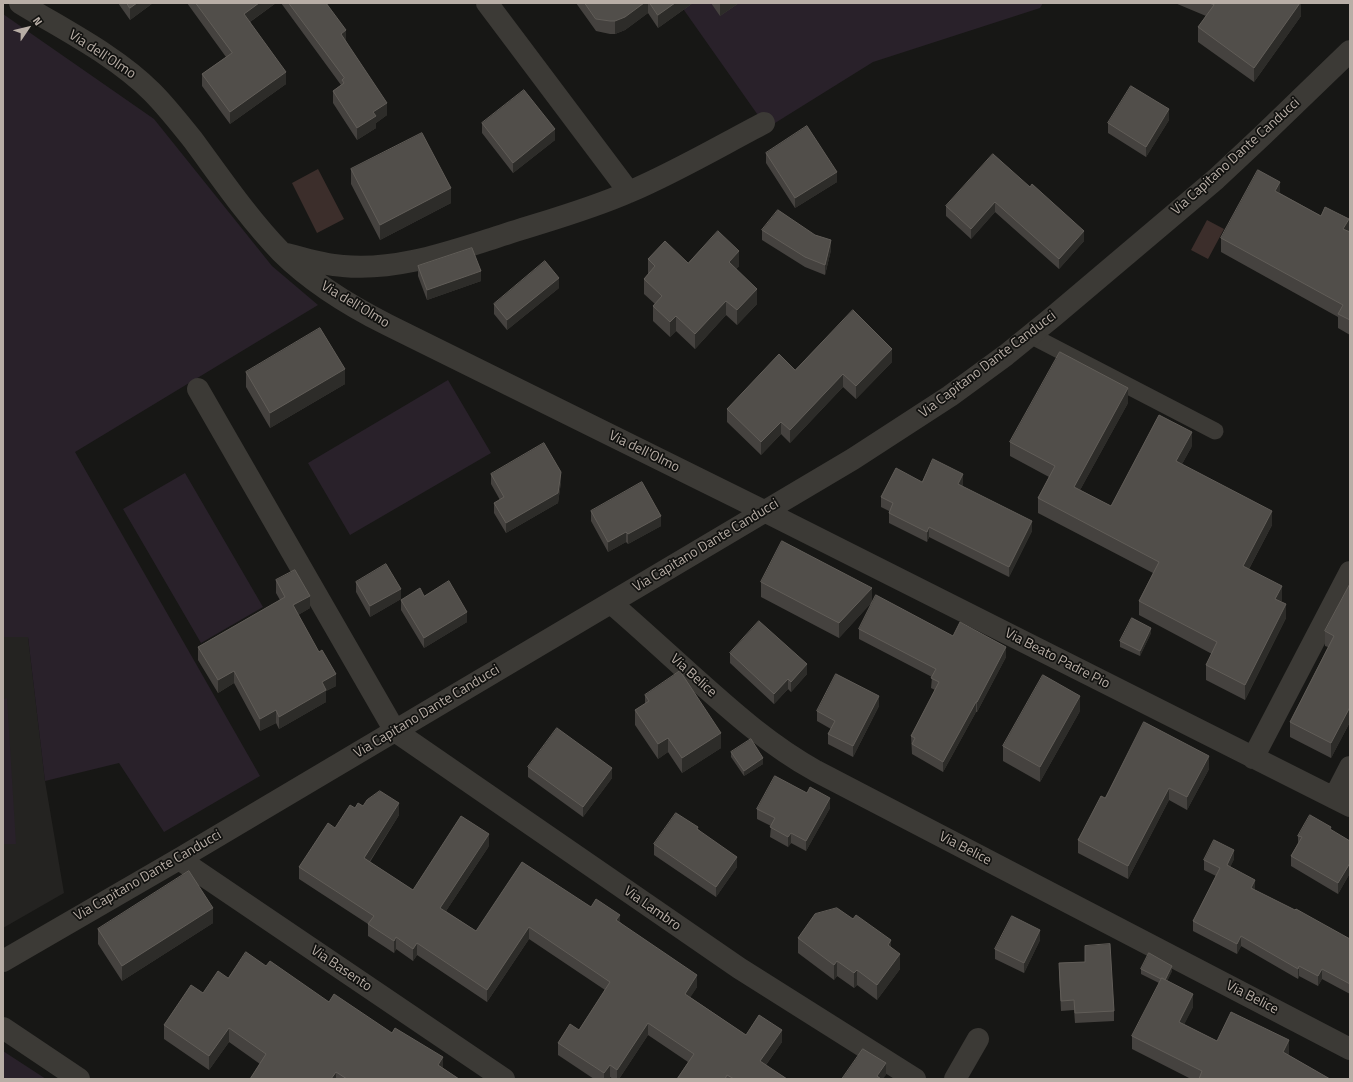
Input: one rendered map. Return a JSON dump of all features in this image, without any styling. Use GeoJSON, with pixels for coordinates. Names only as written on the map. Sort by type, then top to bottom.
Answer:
{"type":"FeatureCollection","features":[{"type":"Feature","properties":{"kind":"street","name":"Via dell'Olmo"},"geometry":{"type":"LineString","coordinates":[[20,3],[118,62],[145,85],[175,118],[282,253],[317,282],[368,315],[764,511]]}},
{"type":"Feature","properties":{"kind":"street"},"geometry":{"type":"LineString","coordinates":[[487,3],[629,192]]}},
{"type":"Feature","properties":{"kind":"street","name":"Via Capitano Dante Canducci"},"geometry":{"type":"LineString","coordinates":[[3,961],[179,859],[611,603],[853,459],[921,416],[980,375],[1078,297],[1216,178],[1350,51]]}},
{"type":"Feature","properties":{"kind":"street"},"geometry":{"type":"LineString","coordinates":[[282,253],[313,261],[344,266],[374,266],[417,260],[457,250],[563,216],[629,192],[668,174],[764,123]]}},
{"type":"Feature","properties":{"kind":"street"},"geometry":{"type":"LineString","coordinates":[[198,388],[394,731]]}},
{"type":"Feature","properties":{"kind":"street","name":"Via Beato Padre Pio"},"geometry":{"type":"LineString","coordinates":[[764,511],[1342,802]]}},
{"type":"Feature","properties":{"kind":"street"},"geometry":{"type":"LineString","coordinates":[[1252,758],[1350,572]]}},
{"type":"Feature","properties":{"kind":"street","name":"Via Belice"},"geometry":{"type":"LineString","coordinates":[[611,603],[739,717],[791,757],[1350,1049]]}},
{"type":"Feature","properties":{"kind":"street","name":"Via Lambro"},"geometry":{"type":"LineString","coordinates":[[394,731],[739,968],[915,1079]]}},
{"type":"Feature","properties":{"kind":"street"},"geometry":{"type":"LineString","coordinates":[[1342,802],[1350,767]]}},
{"type":"Feature","properties":{"kind":"street","name":"Via Basento"},"geometry":{"type":"LineString","coordinates":[[179,859],[504,1079]]}},
{"type":"Feature","properties":{"kind":"street"},"geometry":{"type":"LineString","coordinates":[[3,1028],[79,1079]]}},
{"type":"Feature","properties":{"kind":"street"},"geometry":{"type":"LineString","coordinates":[[955,1079],[978,1039]]}},
{"type":"Feature","properties":{"kind":"lane"},"geometry":{"type":"LineString","coordinates":[[1030,335],[1215,431]]}},
{"type":"Feature","properties":{"kind":"shaded area"},"geometry":{"type":"Polygon","coordinates":[[[679,3],[1043,3],[1040,8],[873,62],[767,128],[679,3]]]}},
{"type":"Feature","properties":{"kind":"shaded area"},"geometry":{"type":"Polygon","coordinates":[[[3,14],[154,119],[272,266],[318,305],[75,452],[260,776],[164,832],[119,763],[45,781],[28,637],[3,637],[3,14]]]}},
{"type":"Feature","properties":{"kind":"shaded area"},"geometry":{"type":"Polygon","coordinates":[[[318,169],[344,219],[317,233],[292,183],[318,169]]]}},
{"type":"Feature","properties":{"kind":"shaded area"},"geometry":{"type":"Polygon","coordinates":[[[1207,220],[1224,229],[1208,259],[1191,250],[1207,220]]]}},
{"type":"Feature","properties":{"kind":"shaded area"},"geometry":{"type":"Polygon","coordinates":[[[448,380],[491,453],[350,535],[308,463],[448,380]]]}},
{"type":"Feature","properties":{"kind":"shaded area"},"geometry":{"type":"Polygon","coordinates":[[[185,473],[263,607],[201,643],[123,509],[185,473]]]}},
{"type":"Feature","properties":{"kind":"shaded area"},"geometry":{"type":"Polygon","coordinates":[[[3,637],[28,637],[45,781],[64,893],[3,928],[3,637]]]}},
{"type":"Feature","properties":{"kind":"shaded area"},"geometry":{"type":"Polygon","coordinates":[[[7,698],[16,844],[3,844],[3,699],[7,698]]]}},
{"type":"Feature","properties":{"kind":"shaded area"},"geometry":{"type":"Polygon","coordinates":[[[3,1051],[46,1079],[3,1079],[3,1051]]]}},
{"type":"Feature","properties":{"kind":"building"},"geometry":{"type":"Polygon","coordinates":[[[127,3],[137,3],[130,8],[127,3]]]}},
{"type":"Feature","properties":{"kind":"building"},"geometry":{"type":"Polygon","coordinates":[[[196,3],[259,3],[244,14],[286,72],[230,112],[202,74],[232,53],[196,3]]]}},
{"type":"Feature","properties":{"kind":"building"},"geometry":{"type":"Polygon","coordinates":[[[289,3],[326,3],[346,30],[341,34],[387,103],[373,112],[376,116],[357,128],[333,91],[344,83],[342,80],[344,78],[289,3]]]}},
{"type":"Feature","properties":{"kind":"building"},"geometry":{"type":"Polygon","coordinates":[[[585,3],[644,3],[625,17],[615,21],[610,21],[596,19],[585,3]]]}},
{"type":"Feature","properties":{"kind":"building"},"geometry":{"type":"Polygon","coordinates":[[[650,3],[675,3],[658,15],[650,3]]]}},
{"type":"Feature","properties":{"kind":"building"},"geometry":{"type":"Polygon","coordinates":[[[1209,3],[1300,3],[1254,68],[1198,27],[1214,5],[1209,3]]]}},
{"type":"Feature","properties":{"kind":"building"},"geometry":{"type":"Polygon","coordinates":[[[1131,86],[1169,109],[1146,147],[1108,123],[1131,86]]]}},
{"type":"Feature","properties":{"kind":"building"},"geometry":{"type":"Polygon","coordinates":[[[524,90],[555,129],[513,163],[482,123],[524,90]]]}},
{"type":"Feature","properties":{"kind":"building"},"geometry":{"type":"Polygon","coordinates":[[[807,126],[837,172],[795,198],[766,153],[807,126]]]}},
{"type":"Feature","properties":{"kind":"building"},"geometry":{"type":"Polygon","coordinates":[[[422,133],[451,188],[380,225],[351,169],[422,133]]]}},
{"type":"Feature","properties":{"kind":"building"},"geometry":{"type":"Polygon","coordinates":[[[993,154],[1030,187],[1032,184],[1084,231],[1059,259],[995,202],[971,229],[946,206],[993,154]]]}},
{"type":"Feature","properties":{"kind":"building"},"geometry":{"type":"Polygon","coordinates":[[[1258,170],[1280,182],[1275,191],[1321,216],[1325,207],[1349,219],[1343,229],[1350,232],[1350,320],[1338,314],[1343,305],[1221,238],[1258,170]]]}},
{"type":"Feature","properties":{"kind":"building"},"geometry":{"type":"Polygon","coordinates":[[[778,210],[815,235],[831,240],[825,265],[805,257],[762,230],[778,210]]]}},
{"type":"Feature","properties":{"kind":"building"},"geometry":{"type":"Polygon","coordinates":[[[718,231],[739,251],[729,262],[757,289],[737,310],[726,301],[695,334],[676,316],[670,322],[653,306],[662,296],[644,279],[655,266],[648,259],[665,241],[688,263],[718,231]]]}},
{"type":"Feature","properties":{"kind":"building"},"geometry":{"type":"Polygon","coordinates":[[[472,248],[481,271],[427,290],[418,266],[472,248]]]}},
{"type":"Feature","properties":{"kind":"building"},"geometry":{"type":"Polygon","coordinates":[[[545,261],[559,278],[507,320],[494,304],[545,261]]]}},
{"type":"Feature","properties":{"kind":"building"},"geometry":{"type":"Polygon","coordinates":[[[853,310],[892,349],[856,386],[843,374],[790,430],[781,422],[761,442],[727,409],[779,354],[795,370],[853,310]]]}},
{"type":"Feature","properties":{"kind":"building"},"geometry":{"type":"Polygon","coordinates":[[[320,328],[345,369],[270,413],[246,372],[320,328]]]}},
{"type":"Feature","properties":{"kind":"building"},"geometry":{"type":"Polygon","coordinates":[[[1060,352],[1128,388],[1074,487],[1111,506],[1159,415],[1192,432],[1176,461],[1272,511],[1243,566],[1282,586],[1275,599],[1286,604],[1245,685],[1206,665],[1217,642],[1139,601],[1159,562],[1038,498],[1055,466],[1010,442],[1060,352]]]}},
{"type":"Feature","properties":{"kind":"building"},"geometry":{"type":"Polygon","coordinates":[[[544,443],[561,472],[558,493],[506,523],[494,503],[504,497],[491,474],[544,443]]]}},
{"type":"Feature","properties":{"kind":"building"},"geometry":{"type":"Polygon","coordinates":[[[933,459],[963,474],[958,484],[1032,521],[1009,567],[929,527],[927,532],[889,513],[893,503],[881,497],[896,468],[922,482],[933,459]]]}},
{"type":"Feature","properties":{"kind":"building"},"geometry":{"type":"Polygon","coordinates":[[[642,482],[661,516],[628,534],[626,532],[608,542],[591,511],[642,482]]]}},
{"type":"Feature","properties":{"kind":"building"},"geometry":{"type":"Polygon","coordinates":[[[782,541],[872,588],[839,623],[761,582],[782,541]]]}},
{"type":"Feature","properties":{"kind":"building"},"geometry":{"type":"Polygon","coordinates":[[[386,564],[401,589],[370,606],[356,582],[386,564]]]}},
{"type":"Feature","properties":{"kind":"building"},"geometry":{"type":"Polygon","coordinates":[[[295,570],[310,596],[293,605],[319,652],[322,650],[336,674],[322,682],[326,690],[279,717],[276,710],[260,719],[234,671],[218,680],[198,647],[285,597],[276,580],[295,570]]]}},
{"type":"Feature","properties":{"kind":"building"},"geometry":{"type":"Polygon","coordinates":[[[449,581],[467,612],[424,638],[401,600],[420,588],[424,596],[449,581]]]}},
{"type":"Feature","properties":{"kind":"building"},"geometry":{"type":"Polygon","coordinates":[[[1350,584],[1350,707],[1331,743],[1290,722],[1334,636],[1325,631],[1350,584]]]}},
{"type":"Feature","properties":{"kind":"building"},"geometry":{"type":"Polygon","coordinates":[[[876,595],[953,636],[960,622],[1006,647],[943,762],[912,744],[915,738],[911,736],[939,682],[931,678],[936,669],[859,629],[876,595]]]}},
{"type":"Feature","properties":{"kind":"building"},"geometry":{"type":"Polygon","coordinates":[[[1132,618],[1151,628],[1140,651],[1120,641],[1132,618]]]}},
{"type":"Feature","properties":{"kind":"building"},"geometry":{"type":"Polygon","coordinates":[[[759,621],[807,664],[791,682],[788,679],[774,694],[730,653],[759,621]]]}},
{"type":"Feature","properties":{"kind":"building"},"geometry":{"type":"Polygon","coordinates":[[[680,671],[721,733],[682,758],[668,738],[658,744],[635,710],[649,701],[645,695],[680,671]]]}},
{"type":"Feature","properties":{"kind":"building"},"geometry":{"type":"Polygon","coordinates":[[[836,674],[879,696],[853,746],[828,734],[835,721],[817,711],[836,674]]]}},
{"type":"Feature","properties":{"kind":"building"},"geometry":{"type":"Polygon","coordinates":[[[1043,675],[1080,696],[1040,767],[1003,746],[1043,675]]]}},
{"type":"Feature","properties":{"kind":"building"},"geometry":{"type":"Polygon","coordinates":[[[1144,722],[1209,756],[1187,797],[1169,788],[1128,866],[1078,840],[1101,796],[1105,798],[1144,722]]]}},
{"type":"Feature","properties":{"kind":"building"},"geometry":{"type":"Polygon","coordinates":[[[557,728],[612,768],[583,807],[528,767],[557,728]]]}},
{"type":"Feature","properties":{"kind":"building"},"geometry":{"type":"Polygon","coordinates":[[[751,739],[763,758],[744,771],[731,752],[751,739]]]}},
{"type":"Feature","properties":{"kind":"building"},"geometry":{"type":"Polygon","coordinates":[[[775,776],[807,793],[810,787],[830,798],[806,841],[791,833],[788,837],[770,827],[775,818],[757,809],[775,776]]]}},
{"type":"Feature","properties":{"kind":"building"},"geometry":{"type":"Polygon","coordinates":[[[380,791],[399,803],[364,858],[413,890],[461,816],[489,834],[440,908],[476,931],[522,862],[591,907],[596,899],[620,915],[616,920],[697,975],[685,994],[746,1035],[759,1015],[782,1030],[760,1061],[787,1079],[734,1079],[727,1075],[725,1079],[677,1079],[694,1054],[648,1023],[617,1070],[610,1065],[604,1073],[558,1043],[570,1024],[579,1030],[610,982],[529,927],[487,990],[417,943],[413,949],[396,937],[394,941],[368,924],[374,916],[299,867],[328,823],[335,828],[350,805],[355,808],[358,803],[363,806],[367,800],[380,791]]]}},
{"type":"Feature","properties":{"kind":"building"},"geometry":{"type":"Polygon","coordinates":[[[676,813],[698,827],[697,829],[737,857],[716,887],[654,844],[676,813]]]}},
{"type":"Feature","properties":{"kind":"building"},"geometry":{"type":"Polygon","coordinates":[[[1310,815],[1331,827],[1330,829],[1350,841],[1350,863],[1338,883],[1291,856],[1302,837],[1298,836],[1310,815]]]}},
{"type":"Feature","properties":{"kind":"building"},"geometry":{"type":"Polygon","coordinates":[[[1214,840],[1234,850],[1227,865],[1255,880],[1251,888],[1295,910],[1296,909],[1350,939],[1350,984],[1322,969],[1318,976],[1299,966],[1298,969],[1241,936],[1237,944],[1193,921],[1220,868],[1204,860],[1214,840]]]}},
{"type":"Feature","properties":{"kind":"building"},"geometry":{"type":"Polygon","coordinates":[[[189,871],[213,908],[122,966],[98,929],[189,871]]]}},
{"type":"Feature","properties":{"kind":"building"},"geometry":{"type":"Polygon","coordinates":[[[837,908],[853,919],[856,915],[891,940],[888,945],[900,954],[877,985],[857,970],[854,973],[837,961],[834,965],[798,938],[815,914],[837,908]]]}},
{"type":"Feature","properties":{"kind":"building"},"geometry":{"type":"Polygon","coordinates":[[[1012,916],[1040,930],[1024,963],[995,949],[1012,916]]]}},
{"type":"Feature","properties":{"kind":"building"},"geometry":{"type":"Polygon","coordinates":[[[1110,944],[1114,1011],[1075,1013],[1074,1000],[1061,1001],[1059,963],[1085,962],[1085,946],[1110,944]]]}},
{"type":"Feature","properties":{"kind":"building"},"geometry":{"type":"Polygon","coordinates":[[[246,952],[266,966],[270,961],[329,1002],[334,994],[392,1033],[395,1028],[443,1057],[438,1065],[459,1079],[347,1079],[336,1072],[331,1079],[250,1079],[266,1054],[229,1028],[209,1056],[164,1025],[191,985],[203,993],[218,971],[228,978],[246,952]]]}},
{"type":"Feature","properties":{"kind":"building"},"geometry":{"type":"Polygon","coordinates":[[[1149,953],[1172,966],[1165,980],[1141,969],[1149,953]]]}},
{"type":"Feature","properties":{"kind":"building"},"geometry":{"type":"Polygon","coordinates":[[[1162,978],[1193,994],[1179,1022],[1217,1041],[1231,1012],[1289,1040],[1283,1052],[1330,1079],[1199,1079],[1202,1071],[1132,1036],[1162,978]]]}},
{"type":"Feature","properties":{"kind":"building"},"geometry":{"type":"Polygon","coordinates":[[[863,1049],[886,1063],[877,1076],[881,1079],[842,1079],[863,1049]]]}}]}
